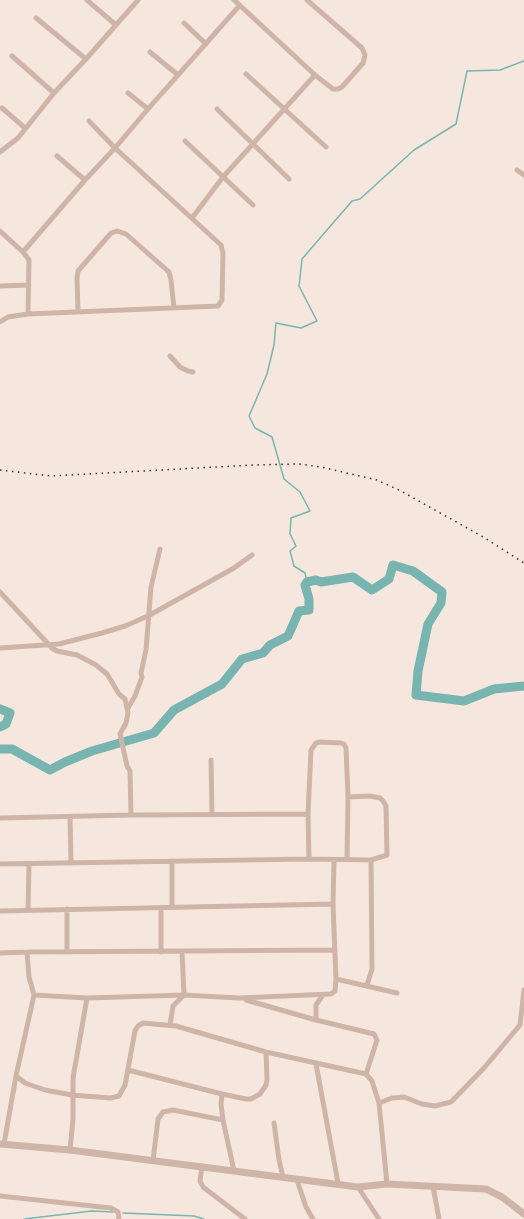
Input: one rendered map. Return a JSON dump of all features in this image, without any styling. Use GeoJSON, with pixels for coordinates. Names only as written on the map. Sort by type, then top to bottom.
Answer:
{"type":"FeatureCollection","features":[{"type":"Feature","properties":{"kind":"street"},"geometry":{"type":"LineString","coordinates":[[87,0],[116,25]]}},
{"type":"Feature","properties":{"kind":"street"},"geometry":{"type":"LineString","coordinates":[[0,152],[18,138],[54,93],[138,0]]}},
{"type":"Feature","properties":{"kind":"street"},"geometry":{"type":"LineString","coordinates":[[234,0],[315,75],[333,89],[338,89],[363,63],[362,48],[307,0]]}},
{"type":"Feature","properties":{"kind":"street"},"geometry":{"type":"LineString","coordinates":[[23,252],[240,5]]}},
{"type":"Feature","properties":{"kind":"street"},"geometry":{"type":"LineString","coordinates":[[36,18],[86,58]]}},
{"type":"Feature","properties":{"kind":"street"},"geometry":{"type":"LineString","coordinates":[[184,23],[206,44]]}},
{"type":"Feature","properties":{"kind":"street"},"geometry":{"type":"LineString","coordinates":[[150,52],[178,75]]}},
{"type":"Feature","properties":{"kind":"street"},"geometry":{"type":"LineString","coordinates":[[12,56],[54,93]]}},
{"type":"Feature","properties":{"kind":"street"},"geometry":{"type":"LineString","coordinates":[[246,74],[326,147]]}},
{"type":"Feature","properties":{"kind":"street"},"geometry":{"type":"LineString","coordinates":[[192,218],[223,177],[315,75]]}},
{"type":"Feature","properties":{"kind":"street"},"geometry":{"type":"LineString","coordinates":[[128,93],[148,109]]}},
{"type":"Feature","properties":{"kind":"street"},"geometry":{"type":"LineString","coordinates":[[2,108],[25,128]]}},
{"type":"Feature","properties":{"kind":"street"},"geometry":{"type":"LineString","coordinates":[[217,109],[289,179]]}},
{"type":"Feature","properties":{"kind":"street"},"geometry":{"type":"LineString","coordinates":[[0,322],[8,317],[28,314],[218,306],[222,300],[223,253],[221,245],[115,148],[90,121]]}},
{"type":"Feature","properties":{"kind":"street"},"geometry":{"type":"LineString","coordinates":[[185,141],[253,205]]}},
{"type":"Feature","properties":{"kind":"street"},"geometry":{"type":"LineString","coordinates":[[57,156],[85,180]]}},
{"type":"Feature","properties":{"kind":"street"},"geometry":{"type":"LineString","coordinates":[[517,170],[524,175]]}},
{"type":"Feature","properties":{"kind":"street"},"geometry":{"type":"LineString","coordinates":[[0,231],[29,260],[28,314]]}},
{"type":"Feature","properties":{"kind":"street"},"geometry":{"type":"LineString","coordinates":[[78,312],[76,278],[78,270],[111,233],[117,231],[126,234],[169,272],[174,308]]}},
{"type":"Feature","properties":{"kind":"street"},"geometry":{"type":"LineString","coordinates":[[0,286],[28,285]]}},
{"type":"Feature","properties":{"kind":"street"},"geometry":{"type":"LineString","coordinates":[[170,356],[180,366],[193,372]]}},
{"type":"Feature","properties":{"kind":"street"},"geometry":{"type":"LineString","coordinates":[[132,815],[130,771],[120,734],[126,723],[128,706],[135,696],[142,677],[151,587],[160,549]]}},
{"type":"Feature","properties":{"kind":"street"},"geometry":{"type":"LineString","coordinates":[[0,648],[59,644],[125,626],[234,568],[252,555]]}},
{"type":"Feature","properties":{"kind":"street"},"geometry":{"type":"LineString","coordinates":[[0,592],[39,635],[57,651],[77,655],[103,670],[125,699],[128,713]]}},
{"type":"Feature","properties":{"kind":"street"},"geometry":{"type":"LineString","coordinates":[[309,859],[310,756],[312,747],[320,742],[339,743],[345,746],[348,797],[347,860]]}},
{"type":"Feature","properties":{"kind":"street"},"geometry":{"type":"LineString","coordinates":[[211,759],[212,815]]}},
{"type":"Feature","properties":{"kind":"street"},"geometry":{"type":"LineString","coordinates":[[0,864],[309,859],[334,861],[371,860],[387,855],[386,806],[381,798],[348,797]]}},
{"type":"Feature","properties":{"kind":"street"},"geometry":{"type":"LineString","coordinates":[[0,818],[308,814]]}},
{"type":"Feature","properties":{"kind":"street"},"geometry":{"type":"LineString","coordinates":[[70,817],[71,862]]}},
{"type":"Feature","properties":{"kind":"street"},"geometry":{"type":"LineString","coordinates":[[367,985],[372,969],[371,860]]}},
{"type":"Feature","properties":{"kind":"street"},"geometry":{"type":"LineString","coordinates":[[172,861],[172,907]]}},
{"type":"Feature","properties":{"kind":"street"},"geometry":{"type":"LineString","coordinates":[[34,994],[87,998],[184,995],[239,998],[323,995],[334,992],[336,979],[334,861]]}},
{"type":"Feature","properties":{"kind":"street"},"geometry":{"type":"LineString","coordinates":[[28,910],[29,864]]}},
{"type":"Feature","properties":{"kind":"street"},"geometry":{"type":"LineString","coordinates":[[0,911],[333,904]]}},
{"type":"Feature","properties":{"kind":"street"},"geometry":{"type":"LineString","coordinates":[[161,908],[161,952]]}},
{"type":"Feature","properties":{"kind":"street"},"geometry":{"type":"LineString","coordinates":[[67,909],[67,952]]}},
{"type":"Feature","properties":{"kind":"street"},"geometry":{"type":"LineString","coordinates":[[0,953],[335,950]]}},
{"type":"Feature","properties":{"kind":"street"},"geometry":{"type":"LineString","coordinates":[[27,952],[29,977],[34,994],[2,1144],[70,1150],[358,1186],[387,1184],[486,1189],[502,1197],[524,1214]]}},
{"type":"Feature","properties":{"kind":"street"},"geometry":{"type":"LineString","coordinates":[[170,1025],[173,1006],[184,995],[182,952]]}},
{"type":"Feature","properties":{"kind":"street"},"geometry":{"type":"LineString","coordinates":[[336,979],[397,993]]}},
{"type":"Feature","properties":{"kind":"street"},"geometry":{"type":"LineString","coordinates":[[379,1103],[392,1098],[404,1097],[435,1106],[451,1102],[484,1068],[520,1025],[524,990]]}},
{"type":"Feature","properties":{"kind":"street"},"geometry":{"type":"LineString","coordinates":[[316,1020],[316,1005],[323,995]]}},
{"type":"Feature","properties":{"kind":"street"},"geometry":{"type":"LineString","coordinates":[[70,1150],[73,1078],[87,998]]}},
{"type":"Feature","properties":{"kind":"street"},"geometry":{"type":"LineString","coordinates":[[239,998],[376,1036],[377,1040],[366,1074]]}},
{"type":"Feature","properties":{"kind":"street"},"geometry":{"type":"LineString","coordinates":[[16,1076],[25,1083],[45,1090],[72,1095],[116,1097],[125,1085],[135,1031],[143,1023],[170,1025],[266,1052],[366,1074],[372,1081],[379,1103],[387,1184]]}},
{"type":"Feature","properties":{"kind":"street"},"geometry":{"type":"LineString","coordinates":[[128,1070],[246,1099],[256,1097],[264,1091],[267,1079],[266,1052]]}},
{"type":"Feature","properties":{"kind":"street"},"geometry":{"type":"LineString","coordinates":[[316,1064],[338,1183]]}},
{"type":"Feature","properties":{"kind":"street"},"geometry":{"type":"LineString","coordinates":[[222,1094],[223,1120],[234,1171]]}},
{"type":"Feature","properties":{"kind":"street"},"geometry":{"type":"LineString","coordinates":[[153,1161],[159,1119],[163,1112],[173,1110],[223,1120]]}},
{"type":"Feature","properties":{"kind":"street"},"geometry":{"type":"LineString","coordinates":[[274,1123],[283,1178]]}},
{"type":"Feature","properties":{"kind":"street"},"geometry":{"type":"LineString","coordinates":[[202,1166],[200,1181],[203,1187],[244,1219]]}},
{"type":"Feature","properties":{"kind":"street"},"geometry":{"type":"LineString","coordinates":[[297,1180],[306,1207],[313,1219]]}},
{"type":"Feature","properties":{"kind":"street"},"geometry":{"type":"LineString","coordinates":[[358,1186],[379,1219]]}},
{"type":"Feature","properties":{"kind":"street"},"geometry":{"type":"LineString","coordinates":[[433,1186],[439,1219]]}},
{"type":"Feature","properties":{"kind":"street"},"geometry":{"type":"LineString","coordinates":[[0,1196],[111,1208],[118,1212],[119,1219]]}},
{"type":"Feature","properties":{"kind":"waterway"},"geometry":{"type":"LineString","coordinates":[[307,582],[305,573],[294,566],[290,551],[296,546],[290,534],[291,518],[310,511],[300,492],[284,479],[272,437],[255,428],[249,416],[267,374],[274,345],[276,323],[301,328],[317,321],[299,286],[302,259],[352,201],[360,199],[414,150],[456,124],[467,71],[500,70],[524,61]]}},
{"type":"Feature","properties":{"kind":"waterway"},"geometry":{"type":"LineString","coordinates":[[0,749],[12,749],[50,770],[92,751],[154,733],[174,710],[222,684],[242,659],[263,653],[270,645],[288,636],[299,611],[309,610],[305,585],[307,582],[353,577],[372,590],[389,579],[393,565],[413,571],[442,592],[441,603],[428,624],[418,671],[416,695],[464,701],[494,689],[524,686]]}},
{"type":"Feature","properties":{"kind":"waterway"},"geometry":{"type":"LineString","coordinates":[[0,709],[10,713],[6,724],[0,727]]}},
{"type":"Feature","properties":{"kind":"waterway"},"geometry":{"type":"LineString","coordinates":[[24,1219],[92,1211],[113,1212]]}},
{"type":"Feature","properties":{"kind":"waterway"},"geometry":{"type":"LineString","coordinates":[[123,1213],[194,1216],[204,1219]]}},
{"type":"Feature","properties":{"kind":"railway"},"geometry":{"type":"LineString","coordinates":[[0,470],[51,476],[253,465],[299,464],[321,467],[377,480],[401,491],[485,538],[524,563]]}}]}
